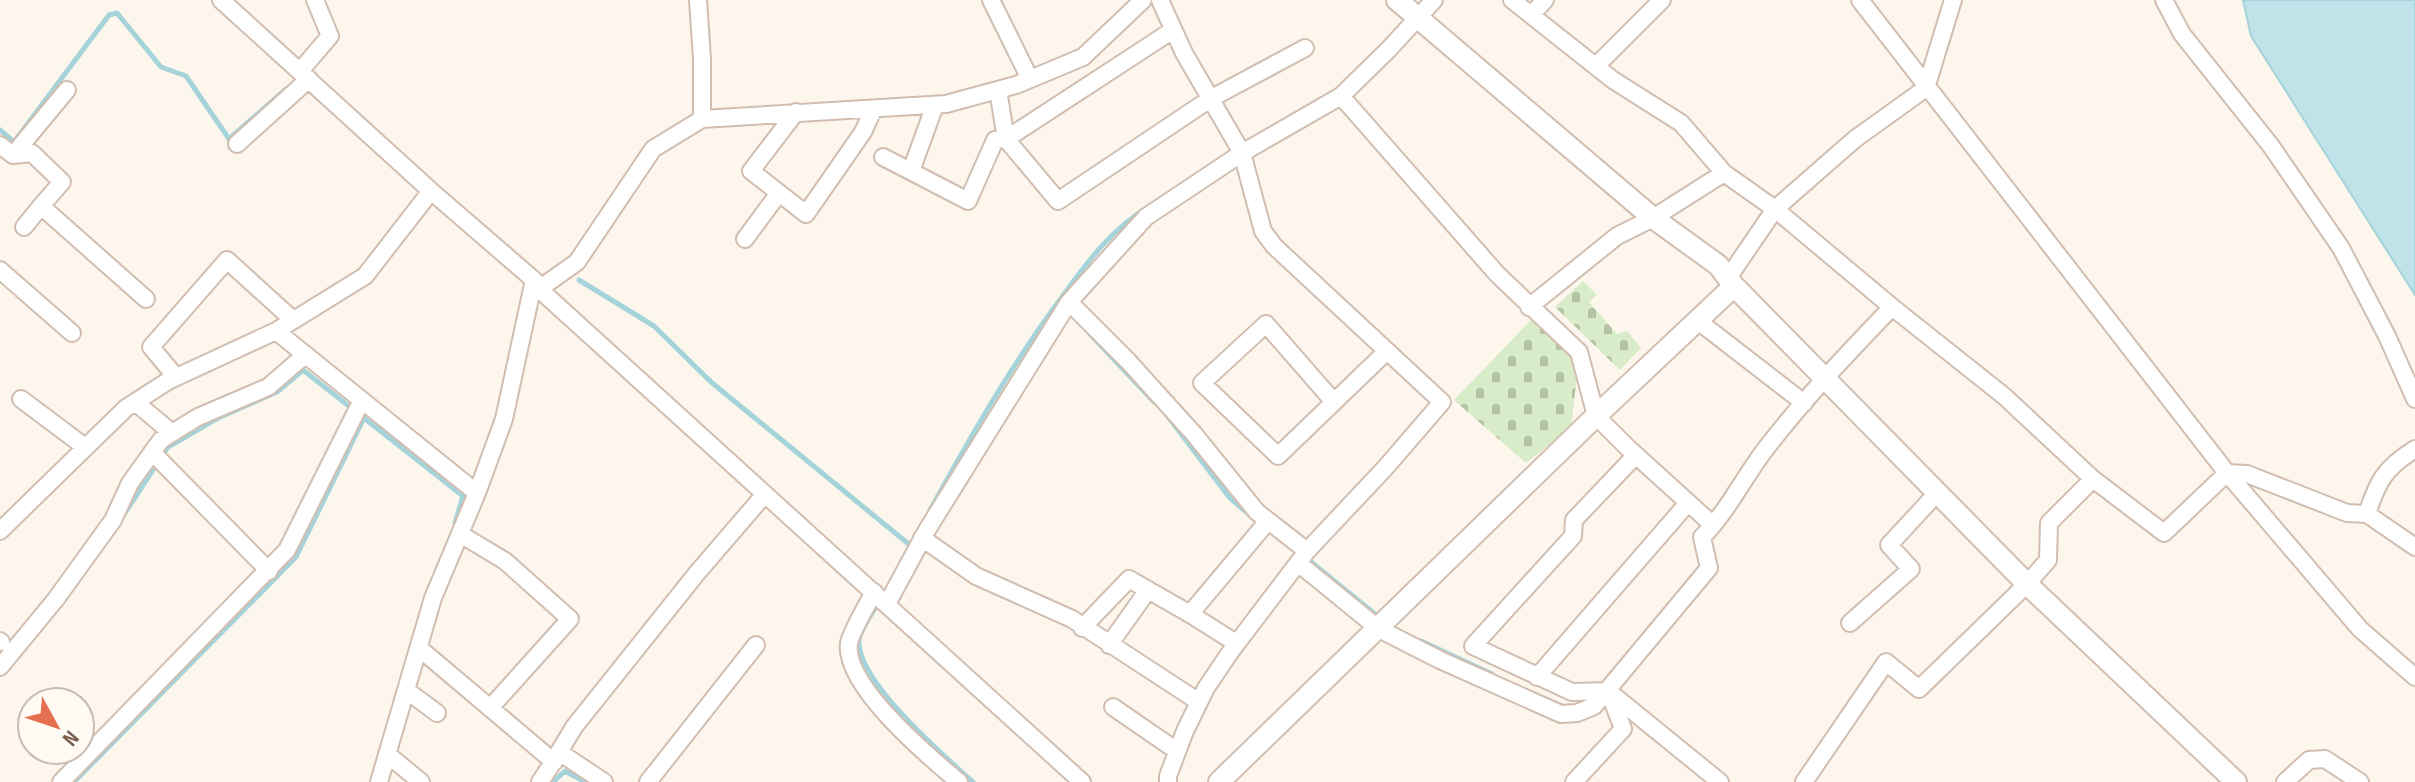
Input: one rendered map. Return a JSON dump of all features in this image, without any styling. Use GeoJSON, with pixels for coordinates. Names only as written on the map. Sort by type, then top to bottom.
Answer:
{"type":"FeatureCollection","features":[{"type":"Feature","properties":{"kind":"street"},"geometry":{"type":"LineString","coordinates":[[221,0],[1082,782]]}},
{"type":"Feature","properties":{"kind":"street"},"geometry":{"type":"LineString","coordinates":[[237,144],[305,75],[330,36],[315,0]]}},
{"type":"Feature","properties":{"kind":"street"},"geometry":{"type":"LineString","coordinates":[[698,0],[702,119]]}},
{"type":"Feature","properties":{"kind":"street"},"geometry":{"type":"LineString","coordinates":[[991,0],[1030,79]]}},
{"type":"Feature","properties":{"kind":"street"},"geometry":{"type":"LineString","coordinates":[[379,782],[433,598],[504,419],[536,284],[577,262],[653,149],[702,119],[935,105],[998,90],[1083,57],[1143,0]]}},
{"type":"Feature","properties":{"kind":"street"},"geometry":{"type":"LineString","coordinates":[[1160,0],[1173,30],[1242,153],[1263,231],[1274,246],[1442,402],[1302,557],[1236,643],[1199,702],[1177,751],[1168,782]]}},
{"type":"Feature","properties":{"kind":"street"},"geometry":{"type":"LineString","coordinates":[[1397,0],[1653,218],[1718,265],[1731,282],[2027,584],[2236,782]]}},
{"type":"Feature","properties":{"kind":"street"},"geometry":{"type":"LineString","coordinates":[[887,604],[922,538],[1069,302],[1146,217],[1242,153],[1341,96],[1434,0]]}},
{"type":"Feature","properties":{"kind":"street"},"geometry":{"type":"LineString","coordinates":[[1512,0],[1596,66],[1681,123],[1724,173],[1775,209],[2004,396],[2093,479],[2164,533],[2227,473],[2247,474],[2347,513],[2367,514],[2415,547]]}},
{"type":"Feature","properties":{"kind":"street"},"geometry":{"type":"LineString","coordinates":[[1531,15],[1545,0]]}},
{"type":"Feature","properties":{"kind":"street"},"geometry":{"type":"LineString","coordinates":[[1596,66],[1662,0]]}},
{"type":"Feature","properties":{"kind":"street"},"geometry":{"type":"LineString","coordinates":[[1860,0],[2227,473],[2360,629],[2415,677]]}},
{"type":"Feature","properties":{"kind":"street"},"geometry":{"type":"LineString","coordinates":[[1219,782],[1698,321],[1731,282],[1775,209],[1855,139],[1926,88],[1953,0]]}},
{"type":"Feature","properties":{"kind":"street"},"geometry":{"type":"LineString","coordinates":[[2164,0],[2182,34],[2271,146],[2341,248],[2387,336],[2415,399]]}},
{"type":"Feature","properties":{"kind":"street"},"geometry":{"type":"LineString","coordinates":[[883,157],[968,201],[995,140],[1006,139],[1173,30]]}},
{"type":"Feature","properties":{"kind":"street"},"geometry":{"type":"LineString","coordinates":[[998,90],[1006,139],[1058,201],[1210,99],[1305,48]]}},
{"type":"Feature","properties":{"kind":"street"},"geometry":{"type":"LineString","coordinates":[[6,150],[67,90]]}},
{"type":"Feature","properties":{"kind":"street"},"geometry":{"type":"LineString","coordinates":[[1341,96],[1529,307],[1579,352],[1596,416],[1713,525]]}},
{"type":"Feature","properties":{"kind":"street"},"geometry":{"type":"LineString","coordinates":[[911,171],[935,105]]}},
{"type":"Feature","properties":{"kind":"street"},"geometry":{"type":"LineString","coordinates":[[796,112],[751,171],[806,214],[863,132],[873,110]]}},
{"type":"Feature","properties":{"kind":"street"},"geometry":{"type":"LineString","coordinates":[[6,150],[32,153],[62,182],[24,227]]}},
{"type":"Feature","properties":{"kind":"street"},"geometry":{"type":"LineString","coordinates":[[1529,307],[1617,236],[1653,218],[1724,173]]}},
{"type":"Feature","properties":{"kind":"street"},"geometry":{"type":"LineString","coordinates":[[0,531],[135,402],[176,377],[276,331],[365,276],[431,191]]}},
{"type":"Feature","properties":{"kind":"street"},"geometry":{"type":"LineString","coordinates":[[745,239],[779,193]]}},
{"type":"Feature","properties":{"kind":"street"},"geometry":{"type":"LineString","coordinates":[[41,206],[146,299]]}},
{"type":"Feature","properties":{"kind":"street"},"geometry":{"type":"LineString","coordinates":[[176,377],[151,347],[227,260],[293,320]]}},
{"type":"Feature","properties":{"kind":"street"},"geometry":{"type":"LineString","coordinates":[[0,270],[72,333]]}},
{"type":"Feature","properties":{"kind":"street"},"geometry":{"type":"LineString","coordinates":[[1069,302],[1160,404],[1220,478],[1257,512],[1264,526],[1379,629],[1561,714],[1577,713],[1594,706],[1709,568],[1702,537],[1763,452],[1824,378],[1892,307]]}},
{"type":"Feature","properties":{"kind":"street"},"geometry":{"type":"LineString","coordinates":[[1698,321],[1804,403]]}},
{"type":"Feature","properties":{"kind":"street"},"geometry":{"type":"LineString","coordinates":[[1334,402],[1266,324],[1202,383],[1278,456],[1387,351]]}},
{"type":"Feature","properties":{"kind":"street"},"geometry":{"type":"LineString","coordinates":[[276,331],[477,493]]}},
{"type":"Feature","properties":{"kind":"street"},"geometry":{"type":"LineString","coordinates":[[0,667],[56,599],[113,520],[130,483],[161,440],[198,417],[268,387],[305,355]]}},
{"type":"Feature","properties":{"kind":"street"},"geometry":{"type":"LineString","coordinates":[[21,399],[85,447]]}},
{"type":"Feature","properties":{"kind":"street"},"geometry":{"type":"LineString","coordinates":[[135,402],[172,433]]}},
{"type":"Feature","properties":{"kind":"street"},"geometry":{"type":"LineString","coordinates":[[61,782],[287,550],[361,402]]}},
{"type":"Feature","properties":{"kind":"street"},"geometry":{"type":"LineString","coordinates":[[2367,514],[2375,489],[2393,463],[2415,449]]}},
{"type":"Feature","properties":{"kind":"street"},"geometry":{"type":"LineString","coordinates":[[152,452],[269,571]]}},
{"type":"Feature","properties":{"kind":"street"},"geometry":{"type":"LineString","coordinates":[[1636,455],[1574,520],[1573,536],[1473,646],[1572,692],[1608,691],[1720,782]]}},
{"type":"Feature","properties":{"kind":"street"},"geometry":{"type":"LineString","coordinates":[[1804,782],[1886,662],[1919,689],[2027,584],[2048,560],[2049,523],[2093,479]]}},
{"type":"Feature","properties":{"kind":"street"},"geometry":{"type":"LineString","coordinates":[[1850,623],[1911,569],[1889,545],[1937,493]]}},
{"type":"Feature","properties":{"kind":"street"},"geometry":{"type":"LineString","coordinates":[[540,782],[574,727],[697,573],[765,494]]}},
{"type":"Feature","properties":{"kind":"street"},"geometry":{"type":"LineString","coordinates":[[1537,677],[1687,504]]}},
{"type":"Feature","properties":{"kind":"street"},"geometry":{"type":"LineString","coordinates":[[1190,614],[1264,526]]}},
{"type":"Feature","properties":{"kind":"street"},"geometry":{"type":"LineString","coordinates":[[460,534],[505,561],[570,619],[490,708]]}},
{"type":"Feature","properties":{"kind":"street"},"geometry":{"type":"LineString","coordinates":[[922,538],[976,576],[1072,619],[1199,702]]}},
{"type":"Feature","properties":{"kind":"street"},"geometry":{"type":"LineString","coordinates":[[1082,628],[1129,579],[1236,643]]}},
{"type":"Feature","properties":{"kind":"street"},"geometry":{"type":"LineString","coordinates":[[1109,645],[1148,590]]}},
{"type":"Feature","properties":{"kind":"street"},"geometry":{"type":"LineString","coordinates":[[874,592],[849,643],[853,669],[872,699],[959,782]]}},
{"type":"Feature","properties":{"kind":"street"},"geometry":{"type":"LineString","coordinates":[[648,782],[756,645]]}},
{"type":"Feature","properties":{"kind":"street"},"geometry":{"type":"LineString","coordinates":[[419,648],[490,708],[557,757],[604,782]]}},
{"type":"Feature","properties":{"kind":"street"},"geometry":{"type":"LineString","coordinates":[[406,690],[437,713]]}},
{"type":"Feature","properties":{"kind":"street"},"geometry":{"type":"LineString","coordinates":[[1574,782],[1623,729],[1608,691]]}},
{"type":"Feature","properties":{"kind":"street"},"geometry":{"type":"LineString","coordinates":[[1113,707],[1177,751]]}},
{"type":"Feature","properties":{"kind":"street"},"geometry":{"type":"LineString","coordinates":[[387,754],[421,782]]}},
{"type":"Feature","properties":{"kind":"street"},"geometry":{"type":"LineString","coordinates":[[2285,782],[2309,760],[2325,759],[2360,782]]}},
{"type":"Feature","properties":{"kind":"green space"},"geometry":{"type":"Polygon","coordinates":[[[1583,281],[1597,295],[1589,302],[1617,334],[1627,331],[1641,348],[1620,370],[1555,307],[1583,281]]]}},
{"type":"Feature","properties":{"kind":"green space"},"geometry":{"type":"Polygon","coordinates":[[[1532,319],[1571,353],[1578,368],[1571,427],[1526,463],[1454,400],[1532,319]]]}},
{"type":"Feature","properties":{"kind":"water"},"geometry":{"type":"Polygon","coordinates":[[[2243,0],[2415,0],[2415,295],[2251,36],[2243,0]]]}},
{"type":"Feature","properties":{"kind":"waterway"},"geometry":{"type":"LineString","coordinates":[[0,130],[14,142],[109,15],[117,13],[161,67],[186,76],[229,139],[285,90]]}},
{"type":"Feature","properties":{"kind":"waterway"},"geometry":{"type":"LineString","coordinates":[[930,510],[1007,377],[1059,301],[1090,259],[1112,236],[1152,204]]}},
{"type":"Feature","properties":{"kind":"waterway"},"geometry":{"type":"LineString","coordinates":[[579,280],[654,326],[711,382],[911,546],[912,543]]}},
{"type":"Feature","properties":{"kind":"waterway"},"geometry":{"type":"LineString","coordinates":[[1090,334],[1154,402]]}},
{"type":"Feature","properties":{"kind":"waterway"},"geometry":{"type":"LineString","coordinates":[[125,513],[168,447],[218,418],[277,392],[303,370],[463,496],[455,523]]}},
{"type":"Feature","properties":{"kind":"waterway"},"geometry":{"type":"LineString","coordinates":[[74,782],[296,557],[364,418]]}},
{"type":"Feature","properties":{"kind":"waterway"},"geometry":{"type":"LineString","coordinates":[[1169,418],[1229,497],[1252,517]]}},
{"type":"Feature","properties":{"kind":"waterway"},"geometry":{"type":"LineString","coordinates":[[96,556],[111,535]]}},
{"type":"Feature","properties":{"kind":"waterway"},"geometry":{"type":"LineString","coordinates":[[1305,557],[1381,619]]}},
{"type":"Feature","properties":{"kind":"waterway"},"geometry":{"type":"LineString","coordinates":[[879,602],[860,636],[862,657],[886,696],[973,782]]}},
{"type":"Feature","properties":{"kind":"waterway"},"geometry":{"type":"LineString","coordinates":[[1421,641],[1492,674]]}},
{"type":"Feature","properties":{"kind":"waterway"},"geometry":{"type":"LineString","coordinates":[[553,782],[565,771],[585,782]]}}]}
